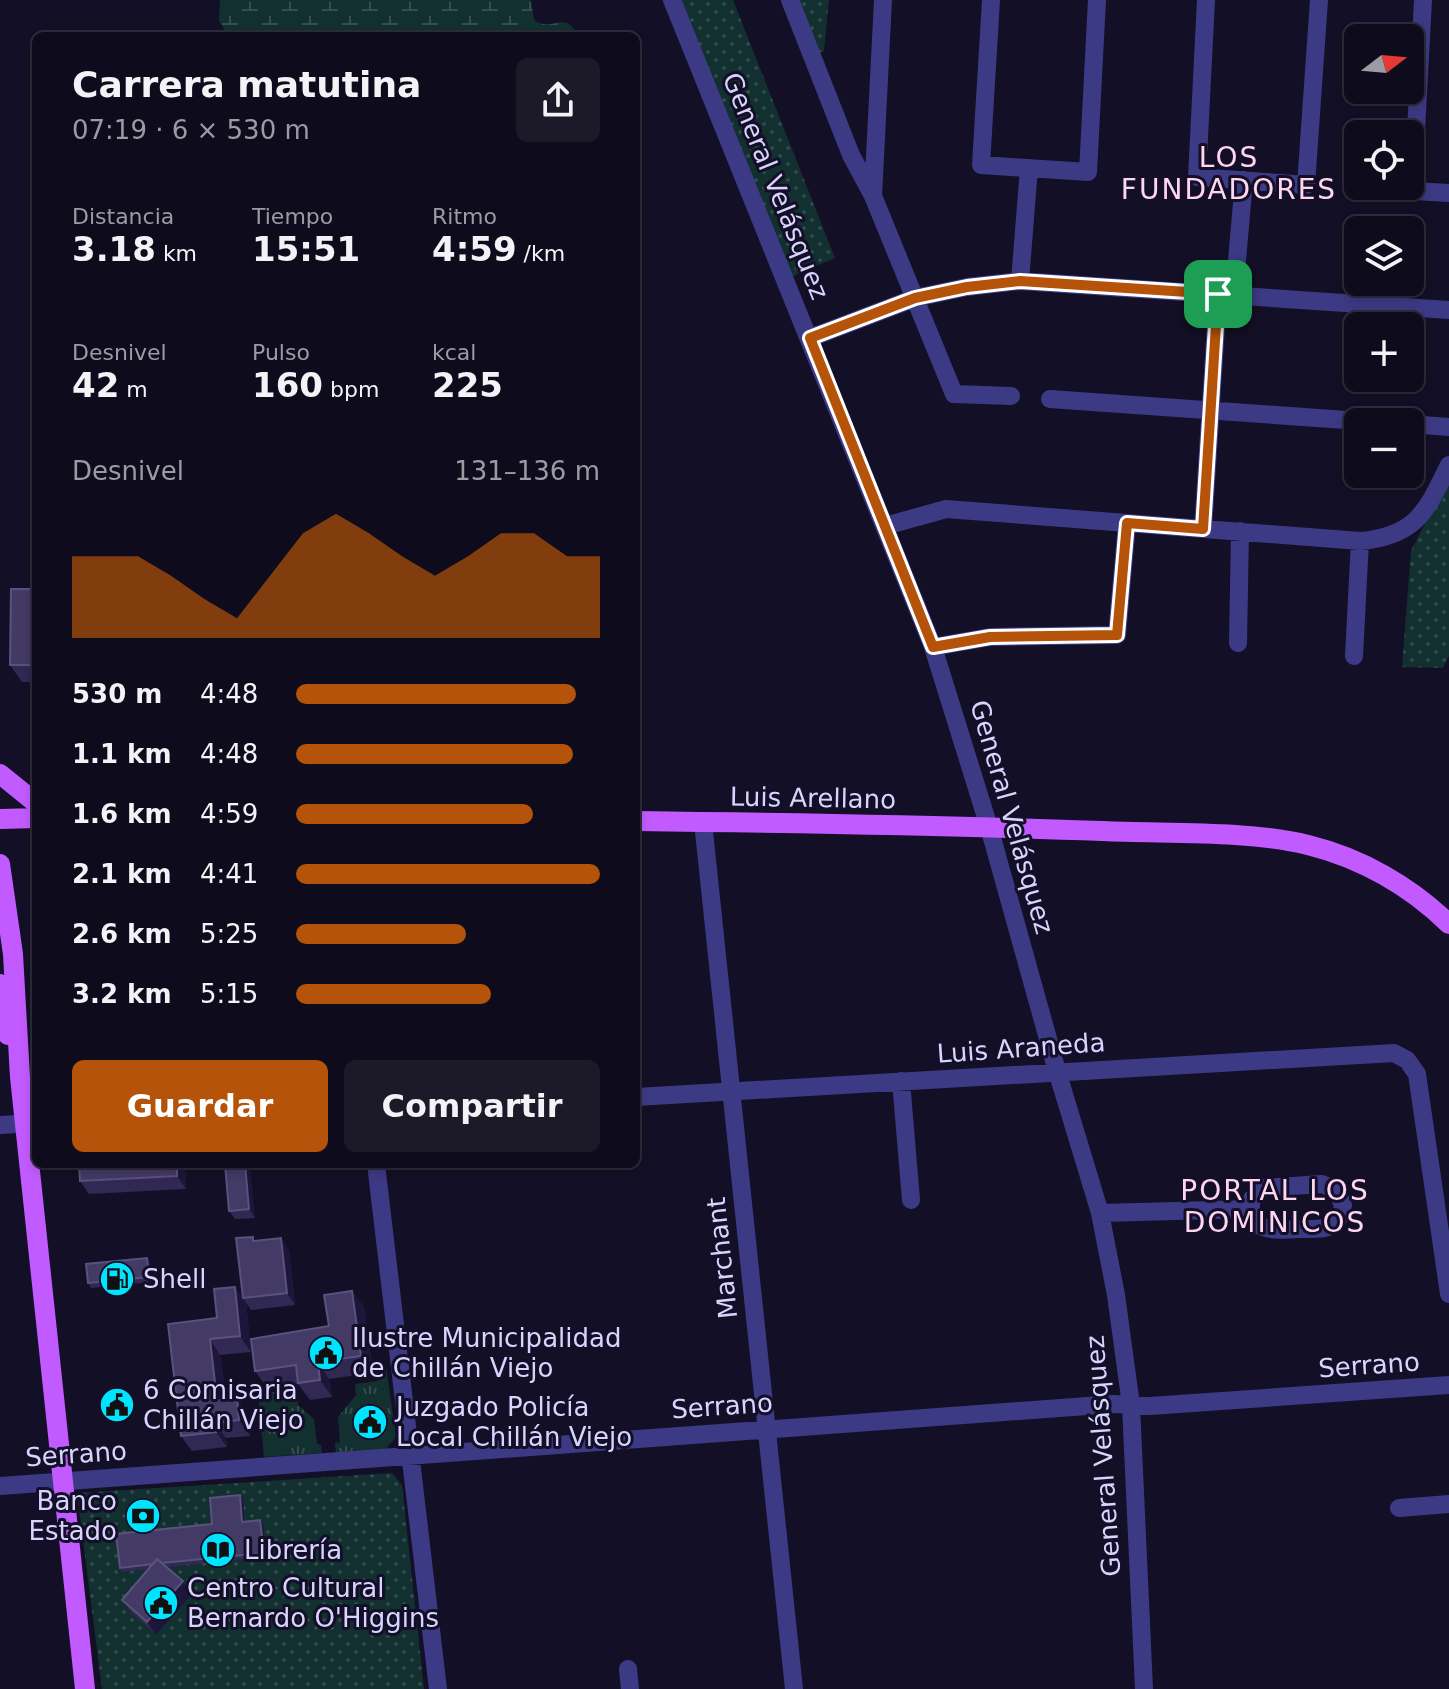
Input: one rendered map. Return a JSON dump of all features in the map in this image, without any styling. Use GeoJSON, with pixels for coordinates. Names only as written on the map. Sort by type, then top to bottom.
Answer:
{"type":"FeatureCollection","features":[{"type":"Feature","properties":{"kind":"main road"},"geometry":{"type":"LineString","coordinates":[[0,774],[32,800]]}},
{"type":"Feature","properties":{"kind":"main road"},"geometry":{"type":"LineString","coordinates":[[0,819],[32,818]]}},
{"type":"Feature","properties":{"kind":"main road","name":"Luis Arellano"},"geometry":{"type":"LineString","coordinates":[[640,821],[989,827],[1256,837],[1306,844],[1377,871],[1420,898],[1449,924]]}},
{"type":"Feature","properties":{"kind":"main road"},"geometry":{"type":"LineString","coordinates":[[0,864],[13,954],[20,1077]]}},
{"type":"Feature","properties":{"kind":"main road"},"geometry":{"type":"LineString","coordinates":[[0,984],[32,1145]]}},
{"type":"Feature","properties":{"kind":"main road"},"geometry":{"type":"LineString","coordinates":[[34,1168],[85,1689]]}},
{"type":"Feature","properties":{"kind":"street","name":"General Velásquez"},"geometry":{"type":"LineString","coordinates":[[672,0],[933,647],[989,827],[1100,1213],[1116,1295],[1131,1405],[1144,1689]]}},
{"type":"Feature","properties":{"kind":"street"},"geometry":{"type":"LineString","coordinates":[[790,0],[954,394],[1011,396]]}},
{"type":"Feature","properties":{"kind":"street"},"geometry":{"type":"LineString","coordinates":[[873,196],[883,0]]}},
{"type":"Feature","properties":{"kind":"street"},"geometry":{"type":"LineString","coordinates":[[991,0],[981,165],[1088,172],[1097,0]]}},
{"type":"Feature","properties":{"kind":"street"},"geometry":{"type":"LineString","coordinates":[[1206,0],[1197,177],[1306,185],[1319,0]]}},
{"type":"Feature","properties":{"kind":"street"},"geometry":{"type":"LineString","coordinates":[[1423,0],[1413,186],[1414,191],[1420,193],[1449,193]]}},
{"type":"Feature","properties":{"kind":"street"},"geometry":{"type":"LineString","coordinates":[[842,129],[876,130]]}},
{"type":"Feature","properties":{"kind":"street"},"geometry":{"type":"LineString","coordinates":[[1020,281],[1029,168]]}},
{"type":"Feature","properties":{"kind":"street"},"geometry":{"type":"LineString","coordinates":[[1203,529],[1211,411],[1244,180]]}},
{"type":"Feature","properties":{"kind":"street"},"geometry":{"type":"LineString","coordinates":[[810,338],[915,298],[967,287],[1020,281],[1449,310]]}},
{"type":"Feature","properties":{"kind":"street"},"geometry":{"type":"LineString","coordinates":[[1050,399],[1344,420]]}},
{"type":"Feature","properties":{"kind":"street"},"geometry":{"type":"LineString","coordinates":[[1424,425],[1449,427]]}},
{"type":"Feature","properties":{"kind":"street"},"geometry":{"type":"LineString","coordinates":[[885,526],[946,509],[1360,541],[1384,539],[1414,524],[1435,495],[1449,465]]}},
{"type":"Feature","properties":{"kind":"street"},"geometry":{"type":"LineString","coordinates":[[933,647],[990,637],[1117,635],[1127,523]]}},
{"type":"Feature","properties":{"kind":"street"},"geometry":{"type":"LineString","coordinates":[[1238,643],[1240,531]]}},
{"type":"Feature","properties":{"kind":"street"},"geometry":{"type":"LineString","coordinates":[[1354,656],[1360,541]]}},
{"type":"Feature","properties":{"kind":"street","name":"Marchant"},"geometry":{"type":"LineString","coordinates":[[703,822],[794,1689]]}},
{"type":"Feature","properties":{"kind":"street","name":"Luis Araneda"},"geometry":{"type":"LineString","coordinates":[[640,1097],[1386,1052],[1407,1060],[1413,1066],[1419,1083],[1449,1294]]}},
{"type":"Feature","properties":{"kind":"street"},"geometry":{"type":"LineString","coordinates":[[901,1081],[911,1200]]}},
{"type":"Feature","properties":{"kind":"street"},"geometry":{"type":"LineString","coordinates":[[0,1125],[30,1123]]}},
{"type":"Feature","properties":{"kind":"street"},"geometry":{"type":"LineString","coordinates":[[376,1168],[438,1689]]}},
{"type":"Feature","properties":{"kind":"street"},"geometry":{"type":"LineString","coordinates":[[1322,1184],[1336,1190],[1343,1205],[1337,1221],[1322,1228],[1264,1229],[1255,1222],[1251,1209],[1255,1195],[1264,1188],[1322,1184]]}},
{"type":"Feature","properties":{"kind":"street"},"geometry":{"type":"LineString","coordinates":[[1100,1213],[1251,1209]]}},
{"type":"Feature","properties":{"kind":"street","name":"Serrano"},"geometry":{"type":"LineString","coordinates":[[0,1486],[767,1429],[1449,1385]]}},
{"type":"Feature","properties":{"kind":"street"},"geometry":{"type":"LineString","coordinates":[[1399,1508],[1449,1504]]}},
{"type":"Feature","properties":{"kind":"street"},"geometry":{"type":"LineString","coordinates":[[628,1669],[630,1689]]}},
{"type":"Feature","properties":{"kind":"green space"},"geometry":{"type":"Polygon","coordinates":[[[220,0],[531,0],[534,20],[541,24],[564,22],[576,32],[226,32],[219,21],[220,0]]]}},
{"type":"Feature","properties":{"kind":"green space"},"geometry":{"type":"Polygon","coordinates":[[[679,0],[733,0],[835,258],[791,277],[679,0]]]}},
{"type":"Feature","properties":{"kind":"green space"},"geometry":{"type":"Polygon","coordinates":[[[796,0],[829,0],[824,51],[819,53],[796,0]]]}},
{"type":"Feature","properties":{"kind":"green space"},"geometry":{"type":"Polygon","coordinates":[[[1449,476],[1449,656],[1443,668],[1402,667],[1411,551],[1449,476]]]}},
{"type":"Feature","properties":{"kind":"green space"},"geometry":{"type":"Polygon","coordinates":[[[386,1366],[396,1437],[385,1450],[336,1453],[335,1443],[340,1442],[338,1417],[356,1395],[355,1384],[378,1381],[377,1367],[386,1366]]]}},
{"type":"Feature","properties":{"kind":"green space"},"geometry":{"type":"Polygon","coordinates":[[[297,1389],[298,1405],[314,1419],[317,1444],[321,1445],[322,1453],[264,1457],[258,1394],[297,1389]]]}},
{"type":"Feature","properties":{"kind":"green space"},"geometry":{"type":"Polygon","coordinates":[[[392,1473],[402,1485],[424,1689],[102,1689],[77,1493],[392,1473]]]}},
{"type":"Feature","properties":{"kind":"building"},"geometry":{"type":"Polygon","coordinates":[[[11,589],[32,589],[32,665],[10,665],[11,589]]]}},
{"type":"Feature","properties":{"kind":"building"},"geometry":{"type":"Polygon","coordinates":[[[79,1168],[177,1168],[177,1176],[80,1181],[79,1168]]]}},
{"type":"Feature","properties":{"kind":"building"},"geometry":{"type":"Polygon","coordinates":[[[225,1168],[245,1168],[249,1209],[229,1211],[225,1168]]]}},
{"type":"Feature","properties":{"kind":"building"},"geometry":{"type":"Polygon","coordinates":[[[253,1237],[253,1241],[281,1238],[287,1293],[243,1298],[236,1238],[253,1237]]]}},
{"type":"Feature","properties":{"kind":"building"},"geometry":{"type":"Polygon","coordinates":[[[147,1258],[149,1277],[88,1283],[86,1264],[147,1258]]]}},
{"type":"Feature","properties":{"kind":"building"},"geometry":{"type":"Polygon","coordinates":[[[235,1287],[240,1336],[210,1339],[217,1400],[237,1398],[239,1420],[215,1423],[216,1432],[181,1436],[168,1324],[217,1318],[214,1289],[235,1287]]]}},
{"type":"Feature","properties":{"kind":"building"},"geometry":{"type":"Polygon","coordinates":[[[352,1291],[361,1356],[318,1362],[320,1380],[298,1383],[296,1365],[255,1371],[251,1339],[329,1326],[324,1295],[352,1291]]]}},
{"type":"Feature","properties":{"kind":"building","name":"Centro Cultural Bernardo O'Higgins"},"geometry":{"type":"Polygon","coordinates":[[[240,1495],[242,1522],[260,1520],[264,1553],[162,1563],[157,1559],[153,1564],[120,1568],[116,1534],[212,1524],[210,1498],[240,1495]]]}},
{"type":"Feature","properties":{"kind":"building"},"geometry":{"type":"Polygon","coordinates":[[[157,1559],[183,1581],[147,1622],[122,1600],[157,1559]]]}},
{"type":"Feature","properties":{"kind":"place","name":"Shell"},"geometry":{"type":"Point","coordinates":[117,1279]}},
{"type":"Feature","properties":{"kind":"place","name":"Ilustre Municipalidad de Chillán Viejo"},"geometry":{"type":"Point","coordinates":[326,1353]}},
{"type":"Feature","properties":{"kind":"place","name":"6 Comisaria Chillán Viejo"},"geometry":{"type":"Point","coordinates":[117,1405]}},
{"type":"Feature","properties":{"kind":"place","name":"Juzgado Policía Local Chillán Viejo"},"geometry":{"type":"Point","coordinates":[370,1422]}},
{"type":"Feature","properties":{"kind":"place","name":"Banco Estado"},"geometry":{"type":"Point","coordinates":[143,1516]}},
{"type":"Feature","properties":{"kind":"place","name":"Librería"},"geometry":{"type":"Point","coordinates":[218,1550]}},
{"type":"Feature","properties":{"kind":"place","name":"Centro Cultural Bernardo O'Higgins"},"geometry":{"type":"Point","coordinates":[161,1603]}},
{"type":"Feature","properties":{"kind":"district","name":"LOS FUNDADORES"},"geometry":{"type":"Point","coordinates":[1229,173]}},
{"type":"Feature","properties":{"kind":"district","name":"PORTAL LOS DOMINICOS"},"geometry":{"type":"Point","coordinates":[1275,1206]}},
{"type":"Feature","properties":{"kind":"route"},"geometry":{"type":"LineString","coordinates":[[1020,281],[1218,294],[1203,529],[1127,523],[1117,635],[990,637],[933,647],[810,338],[915,298],[967,287],[1020,281]]}}]}
